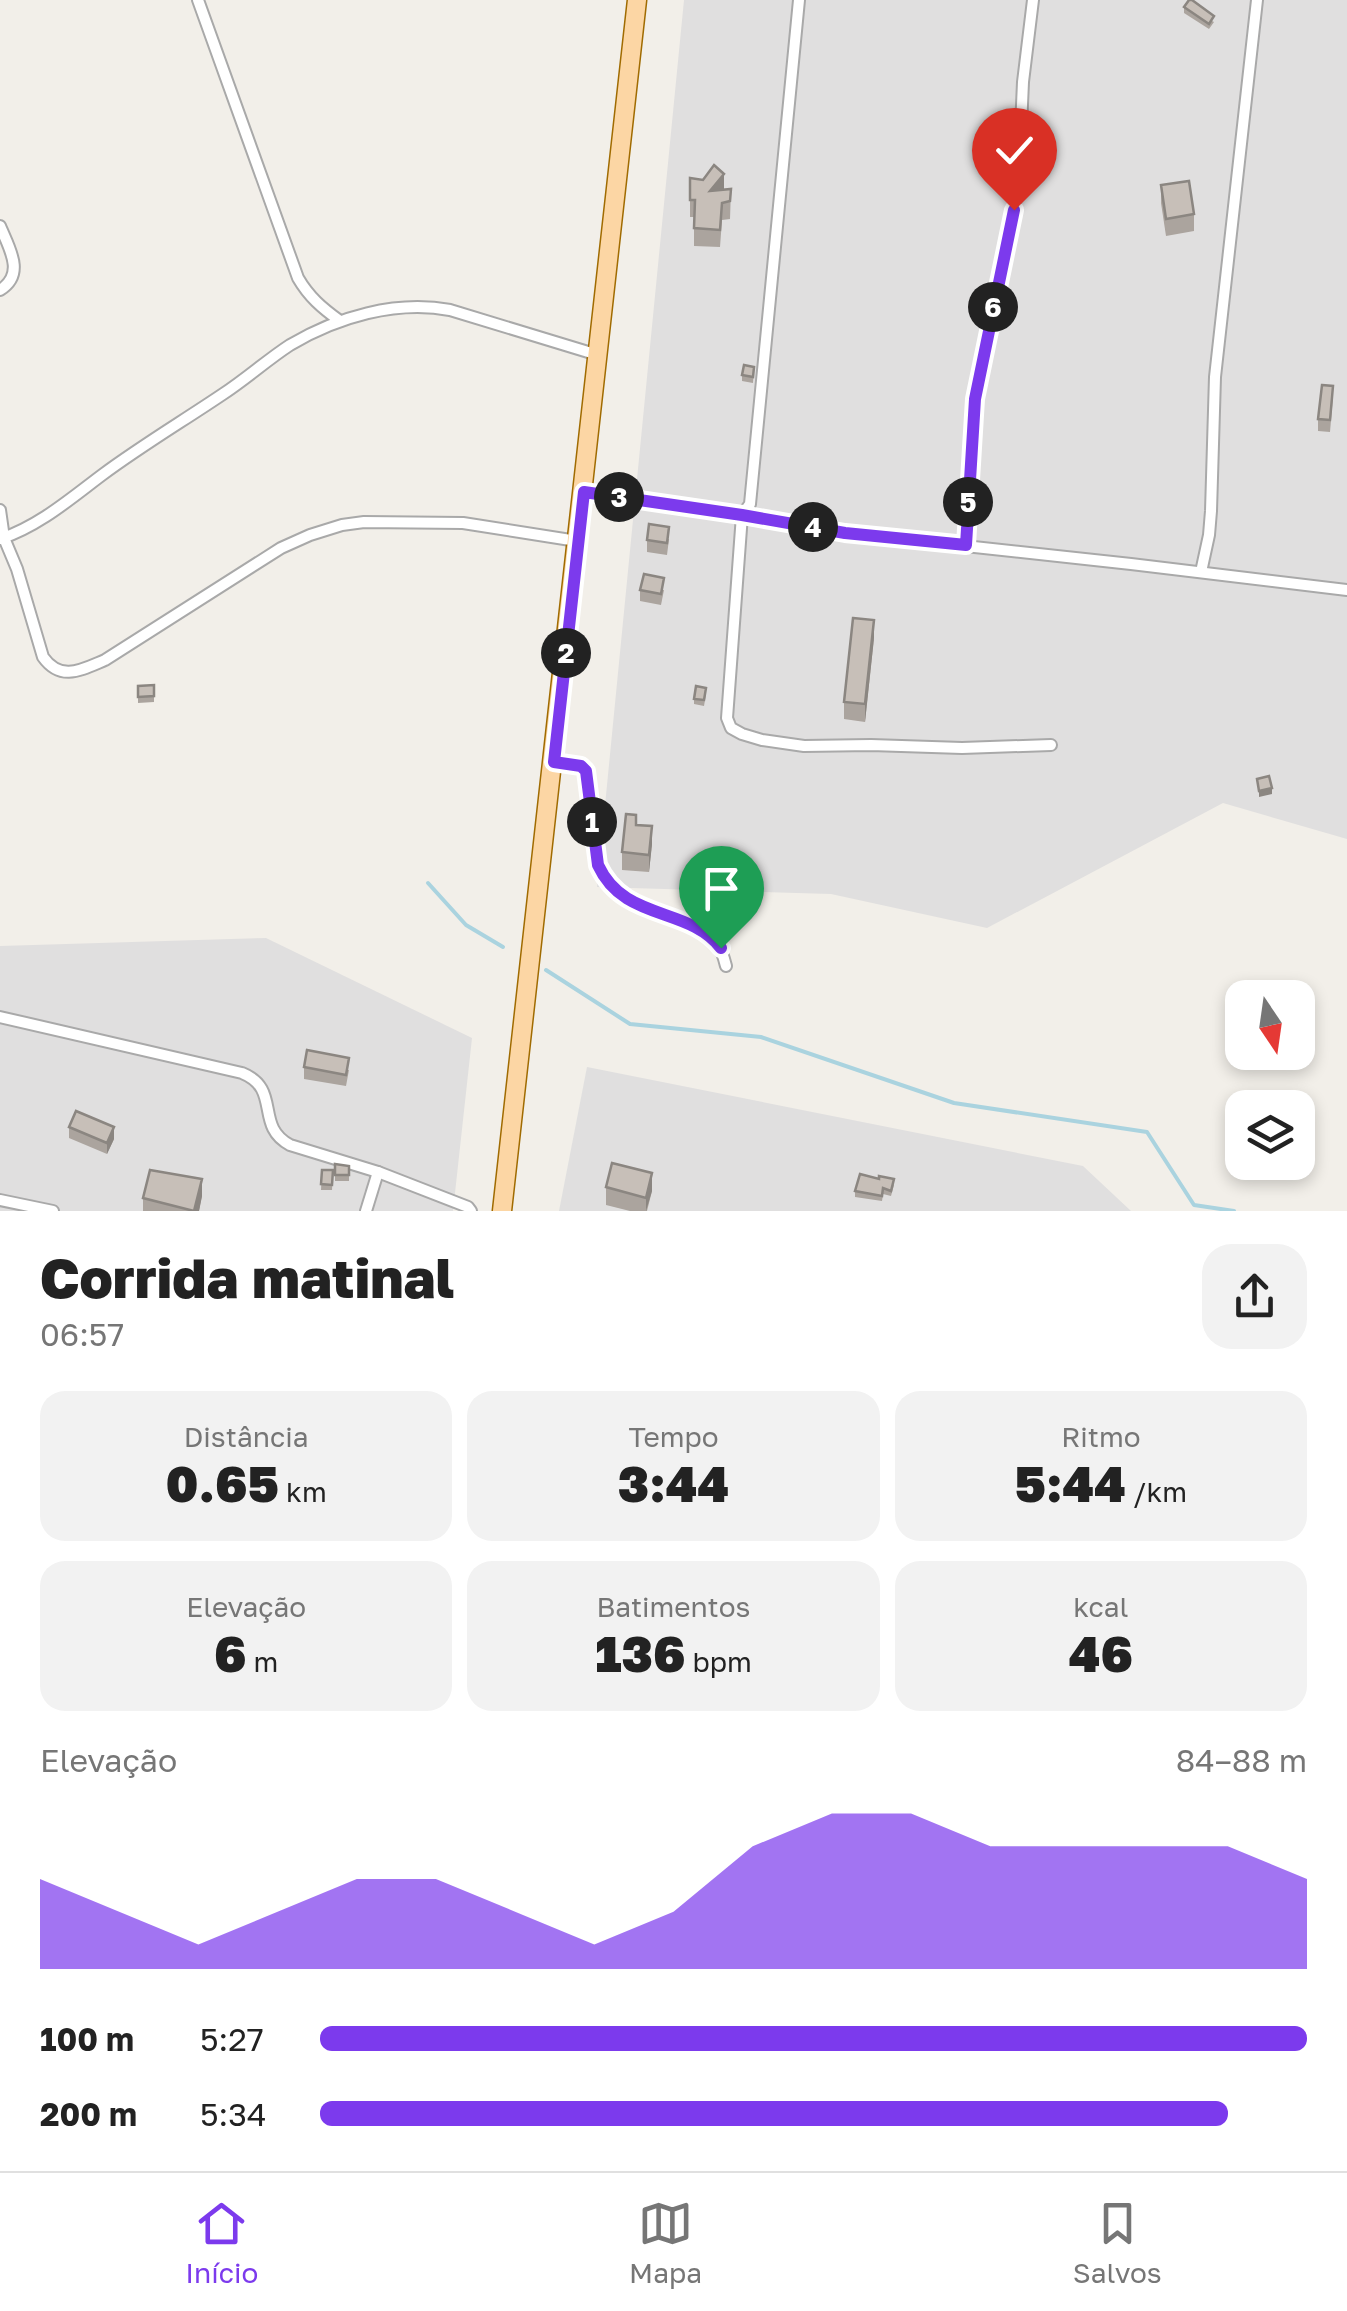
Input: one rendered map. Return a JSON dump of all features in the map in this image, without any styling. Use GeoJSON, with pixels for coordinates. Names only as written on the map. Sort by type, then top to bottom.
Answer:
{"type":"FeatureCollection","features":[{"type":"Feature","properties":{"kind":"main road"},"geometry":{"type":"LineString","coordinates":[[502,1211],[637,0]]}},
{"type":"Feature","properties":{"kind":"street"},"geometry":{"type":"LineString","coordinates":[[198,0],[298,278],[316,304],[340,320]]}},
{"type":"Feature","properties":{"kind":"street"},"geometry":{"type":"LineString","coordinates":[[799,0],[750,504],[742,515],[728,718],[731,728],[762,740],[804,746],[962,748],[1051,744]]}},
{"type":"Feature","properties":{"kind":"street"},"geometry":{"type":"LineString","coordinates":[[966,545],[975,399],[1014,210],[1022,82],[1033,0]]}},
{"type":"Feature","properties":{"kind":"street"},"geometry":{"type":"LineString","coordinates":[[1201,572],[1211,511],[1215,377],[1258,0]]}},
{"type":"Feature","properties":{"kind":"street"},"geometry":{"type":"LineString","coordinates":[[0,226],[14,262],[14,276],[0,290]]}},
{"type":"Feature","properties":{"kind":"street"},"geometry":{"type":"LineString","coordinates":[[2,539],[46,517],[292,344],[340,320],[428,306],[599,355]]}},
{"type":"Feature","properties":{"kind":"street"},"geometry":{"type":"LineString","coordinates":[[584,492],[845,533],[1347,590]]}},
{"type":"Feature","properties":{"kind":"street"},"geometry":{"type":"LineString","coordinates":[[0,510],[2,539],[17,569],[43,656],[52,668],[64,672],[82,670],[105,660],[282,548],[342,526],[364,522],[462,523],[578,541]]}},
{"type":"Feature","properties":{"kind":"street"},"geometry":{"type":"LineString","coordinates":[[554,762],[581,766],[586,771],[598,865],[604,878],[633,903],[690,924],[714,939],[726,966]]}},
{"type":"Feature","properties":{"kind":"street"},"geometry":{"type":"LineString","coordinates":[[0,1016],[255,1078],[264,1090],[277,1138],[378,1172],[471,1211]]}},
{"type":"Feature","properties":{"kind":"street"},"geometry":{"type":"LineString","coordinates":[[366,1211],[378,1172]]}},
{"type":"Feature","properties":{"kind":"street"},"geometry":{"type":"LineString","coordinates":[[0,1200],[52,1211]]}},
{"type":"Feature","properties":{"kind":"shaded area"},"geometry":{"type":"Polygon","coordinates":[[[684,0],[1347,0],[1347,839],[1223,803],[987,928],[831,894],[597,887],[684,0]]]}},
{"type":"Feature","properties":{"kind":"shaded area"},"geometry":{"type":"Polygon","coordinates":[[[266,938],[472,1038],[453,1211],[0,1211],[0,946],[266,938]]]}},
{"type":"Feature","properties":{"kind":"shaded area"},"geometry":{"type":"Polygon","coordinates":[[[587,1067],[1083,1166],[1131,1211],[559,1211],[587,1067]]]}},
{"type":"Feature","properties":{"kind":"building"},"geometry":{"type":"Polygon","coordinates":[[[1189,0],[1214,16],[1209,24],[1184,7],[1189,0]]]}},
{"type":"Feature","properties":{"kind":"building"},"geometry":{"type":"Polygon","coordinates":[[[714,165],[724,174],[710,191],[731,189],[730,201],[722,203],[720,230],[694,228],[695,200],[690,200],[690,178],[703,180],[714,165]]]}},
{"type":"Feature","properties":{"kind":"building"},"geometry":{"type":"Polygon","coordinates":[[[1189,181],[1194,214],[1166,219],[1161,185],[1189,181]]]}},
{"type":"Feature","properties":{"kind":"building"},"geometry":{"type":"Polygon","coordinates":[[[744,365],[754,367],[753,377],[742,375],[744,365]]]}},
{"type":"Feature","properties":{"kind":"building"},"geometry":{"type":"Polygon","coordinates":[[[1322,385],[1333,386],[1330,420],[1318,419],[1322,385]]]}},
{"type":"Feature","properties":{"kind":"building"},"geometry":{"type":"Polygon","coordinates":[[[649,524],[669,527],[667,543],[647,540],[649,524]]]}},
{"type":"Feature","properties":{"kind":"building"},"geometry":{"type":"Polygon","coordinates":[[[644,574],[664,578],[661,594],[640,590],[644,574]]]}},
{"type":"Feature","properties":{"kind":"building"},"geometry":{"type":"Polygon","coordinates":[[[853,618],[874,620],[865,704],[844,702],[853,618]]]}},
{"type":"Feature","properties":{"kind":"building"},"geometry":{"type":"Polygon","coordinates":[[[154,685],[154,696],[138,697],[138,686],[154,685]]]}},
{"type":"Feature","properties":{"kind":"building"},"geometry":{"type":"Polygon","coordinates":[[[696,686],[706,688],[704,700],[694,699],[696,686]]]}},
{"type":"Feature","properties":{"kind":"building"},"geometry":{"type":"Polygon","coordinates":[[[1269,776],[1272,788],[1259,791],[1257,779],[1269,776]]]}},
{"type":"Feature","properties":{"kind":"building"},"geometry":{"type":"Polygon","coordinates":[[[626,814],[636,815],[636,825],[652,826],[649,855],[622,852],[626,814]]]}},
{"type":"Feature","properties":{"kind":"building"},"geometry":{"type":"Polygon","coordinates":[[[307,1050],[349,1058],[346,1075],[304,1067],[307,1050]]]}},
{"type":"Feature","properties":{"kind":"building"},"geometry":{"type":"Polygon","coordinates":[[[76,1111],[114,1127],[107,1143],[69,1127],[76,1111]]]}},
{"type":"Feature","properties":{"kind":"building"},"geometry":{"type":"Polygon","coordinates":[[[612,1163],[652,1173],[646,1198],[606,1187],[612,1163]]]}},
{"type":"Feature","properties":{"kind":"building"},"geometry":{"type":"Polygon","coordinates":[[[335,1164],[349,1166],[349,1175],[335,1175],[335,1164]]]}},
{"type":"Feature","properties":{"kind":"building"},"geometry":{"type":"Polygon","coordinates":[[[150,1170],[202,1179],[194,1211],[143,1198],[150,1170]]]}},
{"type":"Feature","properties":{"kind":"building"},"geometry":{"type":"Polygon","coordinates":[[[322,1170],[333,1170],[332,1185],[321,1184],[322,1170]]]}},
{"type":"Feature","properties":{"kind":"building"},"geometry":{"type":"Polygon","coordinates":[[[860,1174],[894,1179],[891,1191],[883,1188],[882,1196],[855,1191],[860,1174]]]}},
{"type":"Feature","properties":{"kind":"waterway"},"geometry":{"type":"LineString","coordinates":[[428,883],[466,925],[503,947]]}},
{"type":"Feature","properties":{"kind":"waterway"},"geometry":{"type":"LineString","coordinates":[[546,970],[630,1024],[761,1037],[954,1103],[1147,1132],[1194,1205],[1234,1211]]}},
{"type":"Feature","properties":{"kind":"route"},"geometry":{"type":"LineString","coordinates":[[721,948],[690,924],[633,903],[604,878],[598,865],[586,771],[568,762],[554,762],[584,492],[845,533],[966,545],[978,378],[1014,210]]}}]}
